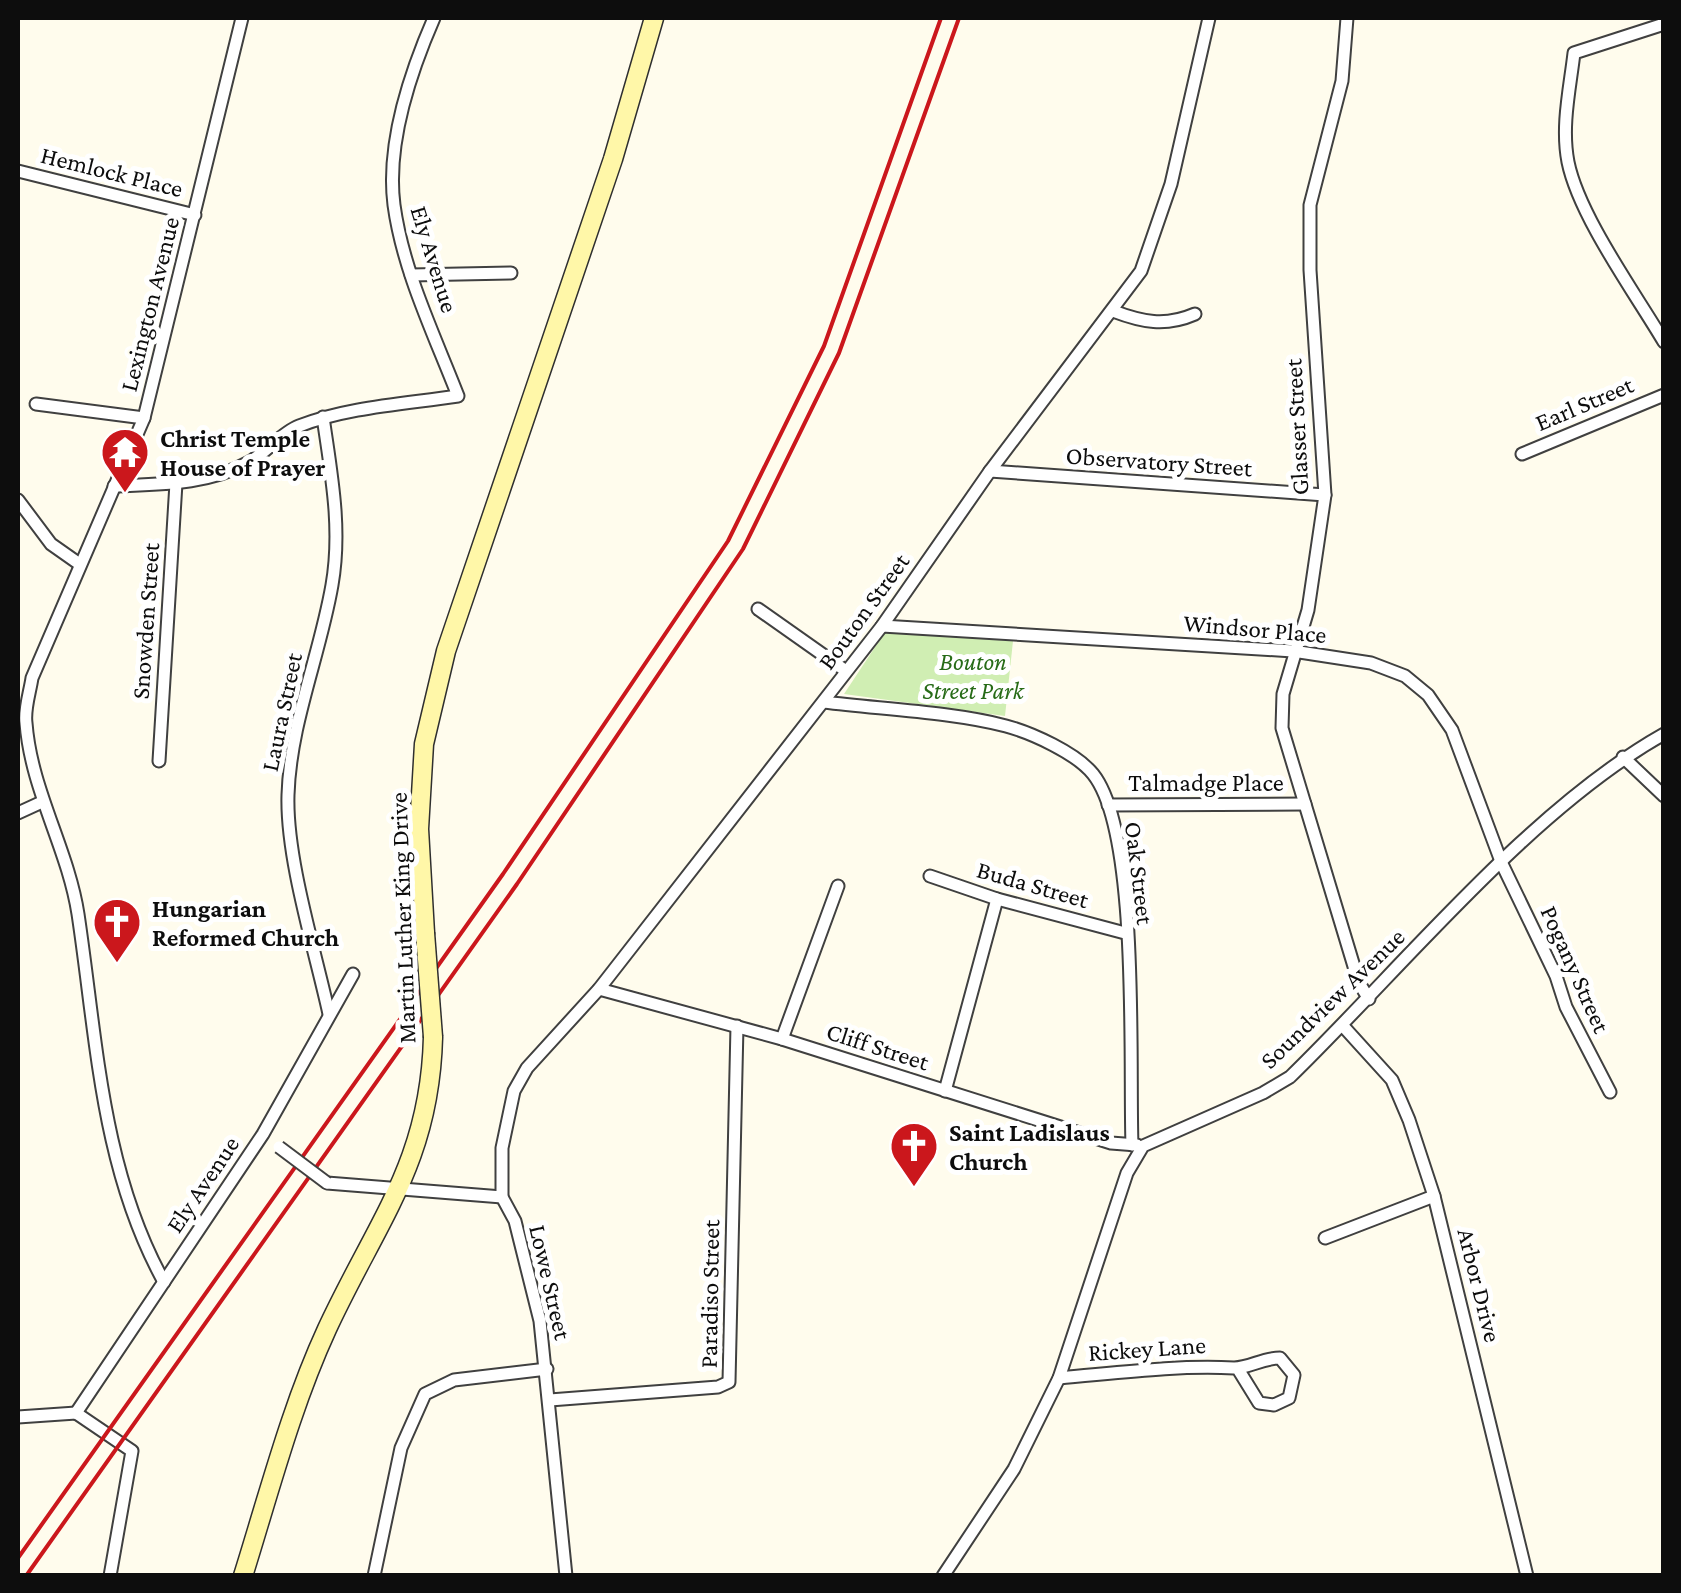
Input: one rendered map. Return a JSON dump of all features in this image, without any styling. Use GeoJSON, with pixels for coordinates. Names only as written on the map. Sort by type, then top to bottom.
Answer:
{"type":"FeatureCollection","features":[{"type":"Feature","properties":{"kind":"main road","name":"Martin Luther King Drive"},"geometry":{"type":"LineString","coordinates":[[243,1576],[314,1359],[399,1192],[424,1128],[434,1037],[418,829],[424,744],[446,651],[614,159],[654,18]]}},
{"type":"Feature","properties":{"kind":"street","name":"Lexington Avenue"},"geometry":{"type":"LineString","coordinates":[[164,1282],[140,1238],[106,1127],[78,912],[42,802],[21,721],[32,678],[78,564],[144,418],[242,18]]}},
{"type":"Feature","properties":{"kind":"street","name":"Ely Avenue"},"geometry":{"type":"LineString","coordinates":[[323,417],[458,396],[411,275],[394,203],[397,148],[410,74],[434,18]]}},
{"type":"Feature","properties":{"kind":"street","name":"Bouton Street"},"geometry":{"type":"LineString","coordinates":[[502,1197],[502,1148],[514,1091],[538,1055],[599,989],[824,702],[990,471],[1141,272],[1156,237],[1209,18]]}},
{"type":"Feature","properties":{"kind":"street","name":"Glasser Street"},"geometry":{"type":"LineString","coordinates":[[1347,18],[1342,81],[1310,205],[1310,270],[1325,495],[1308,610],[1283,694],[1282,728],[1359,983],[1369,999]]}},
{"type":"Feature","properties":{"kind":"street"},"geometry":{"type":"LineString","coordinates":[[1664,24],[1574,53],[1566,130],[1572,176],[1664,342]]}},
{"type":"Feature","properties":{"kind":"street","name":"Hemlock Place"},"geometry":{"type":"LineString","coordinates":[[18,171],[195,215]]}},
{"type":"Feature","properties":{"kind":"street"},"geometry":{"type":"LineString","coordinates":[[411,275],[511,273]]}},
{"type":"Feature","properties":{"kind":"street"},"geometry":{"type":"LineString","coordinates":[[1112,311],[1140,321],[1165,324],[1194,314]]}},
{"type":"Feature","properties":{"kind":"street","name":"Earl Street"},"geometry":{"type":"LineString","coordinates":[[1522,454],[1664,394]]}},
{"type":"Feature","properties":{"kind":"street"},"geometry":{"type":"LineString","coordinates":[[36,404],[144,418]]}},
{"type":"Feature","properties":{"kind":"street"},"geometry":{"type":"LineString","coordinates":[[114,486],[176,483],[222,474],[251,462],[297,426],[323,417]]}},
{"type":"Feature","properties":{"kind":"street","name":"Laura Street"},"geometry":{"type":"LineString","coordinates":[[323,417],[336,544],[288,797],[290,830],[329,1014]]}},
{"type":"Feature","properties":{"kind":"street","name":"Observatory Street"},"geometry":{"type":"LineString","coordinates":[[990,471],[1325,495]]}},
{"type":"Feature","properties":{"kind":"street","name":"Snowden Street"},"geometry":{"type":"LineString","coordinates":[[159,761],[176,483]]}},
{"type":"Feature","properties":{"kind":"street"},"geometry":{"type":"LineString","coordinates":[[18,500],[51,544],[78,564]]}},
{"type":"Feature","properties":{"kind":"street"},"geometry":{"type":"LineString","coordinates":[[758,609],[846,670]]}},
{"type":"Feature","properties":{"kind":"street","name":"Windsor Place"},"geometry":{"type":"LineString","coordinates":[[882,626],[1293,651],[1371,663],[1405,676],[1428,695],[1452,730],[1502,864]]}},
{"type":"Feature","properties":{"kind":"street","name":"Oak Street"},"geometry":{"type":"LineString","coordinates":[[824,702],[1006,726],[1054,747],[1092,773],[1108,805],[1120,859],[1137,1145]]}},
{"type":"Feature","properties":{"kind":"street","name":"Soundview Avenue"},"geometry":{"type":"LineString","coordinates":[[1137,1145],[1263,1094],[1290,1077],[1502,864],[1623,757],[1664,734]]}},
{"type":"Feature","properties":{"kind":"street"},"geometry":{"type":"LineString","coordinates":[[1623,757],[1664,796]]}},
{"type":"Feature","properties":{"kind":"street"},"geometry":{"type":"LineString","coordinates":[[18,813],[42,802]]}},
{"type":"Feature","properties":{"kind":"street","name":"Talmadge Place"},"geometry":{"type":"LineString","coordinates":[[1108,805],[1305,804]]}},
{"type":"Feature","properties":{"kind":"street","name":"Pogany Street"},"geometry":{"type":"LineString","coordinates":[[1502,864],[1556,976],[1566,1007],[1610,1092]]}},
{"type":"Feature","properties":{"kind":"street","name":"Buda Street"},"geometry":{"type":"LineString","coordinates":[[930,876],[996,899],[1126,933]]}},
{"type":"Feature","properties":{"kind":"street"},"geometry":{"type":"LineString","coordinates":[[782,1039],[838,886]]}},
{"type":"Feature","properties":{"kind":"street"},"geometry":{"type":"LineString","coordinates":[[945,1090],[996,899]]}},
{"type":"Feature","properties":{"kind":"street","name":"Ely Avenue"},"geometry":{"type":"LineString","coordinates":[[76,1413],[263,1134],[353,974]]}},
{"type":"Feature","properties":{"kind":"street","name":"Cliff Street"},"geometry":{"type":"LineString","coordinates":[[599,989],[782,1039],[1111,1143],[1137,1145]]}},
{"type":"Feature","properties":{"kind":"street","name":"Paradiso Street"},"geometry":{"type":"LineString","coordinates":[[550,1400],[718,1387],[729,1382],[737,1026]]}},
{"type":"Feature","properties":{"kind":"street","name":"Arbor Drive"},"geometry":{"type":"LineString","coordinates":[[1342,1026],[1392,1080],[1434,1196],[1527,1576]]}},
{"type":"Feature","properties":{"kind":"street"},"geometry":{"type":"LineString","coordinates":[[263,1134],[327,1183],[399,1192],[502,1197]]}},
{"type":"Feature","properties":{"kind":"street"},"geometry":{"type":"LineString","coordinates":[[943,1576],[1014,1469],[1058,1378],[1137,1145]]}},
{"type":"Feature","properties":{"kind":"street"},"geometry":{"type":"LineString","coordinates":[[1326,1238],[1434,1196]]}},
{"type":"Feature","properties":{"kind":"street","name":"Lowe Street"},"geometry":{"type":"LineString","coordinates":[[502,1197],[525,1255],[547,1369],[566,1576]]}},
{"type":"Feature","properties":{"kind":"street","name":"Rickey Lane"},"geometry":{"type":"LineString","coordinates":[[1058,1378],[1194,1365],[1238,1368],[1265,1358],[1280,1358],[1291,1369],[1292,1391],[1282,1403],[1260,1403],[1238,1368]]}},
{"type":"Feature","properties":{"kind":"street"},"geometry":{"type":"LineString","coordinates":[[374,1576],[401,1448],[425,1394],[454,1380],[547,1369]]}},
{"type":"Feature","properties":{"kind":"street"},"geometry":{"type":"LineString","coordinates":[[18,1416],[76,1413],[132,1450],[110,1576]]}},
{"type":"Feature","properties":{"kind":"green space","name":"Bouton Street Park"},"geometry":{"type":"Polygon","coordinates":[[[885,632],[1013,641],[1005,716],[844,694],[885,632]]]}},
{"type":"Feature","properties":{"kind":"railway"},"geometry":{"type":"LineString","coordinates":[[18,1558],[503,874],[728,541],[824,346],[941,18]]}},
{"type":"Feature","properties":{"kind":"railway"},"geometry":{"type":"LineString","coordinates":[[26,1576],[517,884],[743,549],[839,353],[959,18]]}},
{"type":"Feature","properties":{"kind":"place","name":"Christ Temple House of Prayer"},"geometry":{"type":"Point","coordinates":[125,494]}},
{"type":"Feature","properties":{"kind":"place","name":"Hungarian Reformed Church"},"geometry":{"type":"Point","coordinates":[117,964]}},
{"type":"Feature","properties":{"kind":"place","name":"Saint Ladislaus Church"},"geometry":{"type":"Point","coordinates":[914,1188]}}]}
